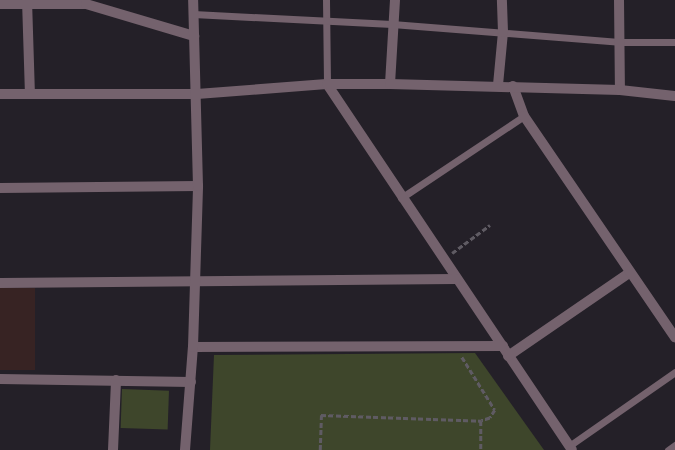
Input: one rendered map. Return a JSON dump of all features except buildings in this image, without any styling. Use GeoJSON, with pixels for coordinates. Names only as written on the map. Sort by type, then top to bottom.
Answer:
{"type":"FeatureCollection","features":[{"type":"Feature","properties":{"kind":"street"},"geometry":{"type":"LineString","coordinates":[[185,450],[193,347],[198,186],[197,94],[192,0]]}},
{"type":"Feature","properties":{"kind":"street"},"geometry":{"type":"LineString","coordinates":[[390,84],[392,24],[395,0]]}},
{"type":"Feature","properties":{"kind":"street"},"geometry":{"type":"LineString","coordinates":[[498,85],[503,32],[502,0]]}},
{"type":"Feature","properties":{"kind":"street"},"geometry":{"type":"LineString","coordinates":[[619,0],[622,42],[620,90]]}},
{"type":"Feature","properties":{"kind":"street"},"geometry":{"type":"LineString","coordinates":[[0,4],[28,2],[86,4],[194,36]]}},
{"type":"Feature","properties":{"kind":"street"},"geometry":{"type":"LineString","coordinates":[[28,2],[30,93]]}},
{"type":"Feature","properties":{"kind":"street"},"geometry":{"type":"LineString","coordinates":[[0,94],[197,94],[327,84],[390,84],[498,85],[620,90],[675,96]]}},
{"type":"Feature","properties":{"kind":"street"},"geometry":{"type":"LineString","coordinates":[[327,84],[401,198],[571,448]]}},
{"type":"Feature","properties":{"kind":"street"},"geometry":{"type":"LineString","coordinates":[[513,86],[524,116],[629,273],[675,337]]}},
{"type":"Feature","properties":{"kind":"street"},"geometry":{"type":"LineString","coordinates":[[0,188],[198,186]]}},
{"type":"Feature","properties":{"kind":"street"},"geometry":{"type":"LineString","coordinates":[[508,356],[629,273]]}},
{"type":"Feature","properties":{"kind":"street"},"geometry":{"type":"LineString","coordinates":[[0,283],[456,279]]}},
{"type":"Feature","properties":{"kind":"street"},"geometry":{"type":"LineString","coordinates":[[193,347],[456,344],[503,346]]}},
{"type":"Feature","properties":{"kind":"street"},"geometry":{"type":"LineString","coordinates":[[0,379],[191,382]]}},
{"type":"Feature","properties":{"kind":"street"},"geometry":{"type":"LineString","coordinates":[[113,450],[116,380]]}},
{"type":"Feature","properties":{"kind":"lane"},"geometry":{"type":"LineString","coordinates":[[326,0],[327,84]]}},
{"type":"Feature","properties":{"kind":"lane"},"geometry":{"type":"LineString","coordinates":[[193,14],[392,24],[622,42],[675,42]]}},
{"type":"Feature","properties":{"kind":"lane"},"geometry":{"type":"LineString","coordinates":[[401,198],[524,116]]}},
{"type":"Feature","properties":{"kind":"lane"},"geometry":{"type":"LineString","coordinates":[[571,448],[675,372]]}},
{"type":"Feature","properties":{"kind":"lane"},"geometry":{"type":"LineString","coordinates":[[668,450],[675,445]]}},
{"type":"Feature","properties":{"kind":"path"},"geometry":{"type":"LineString","coordinates":[[442,259],[490,225]]}},
{"type":"Feature","properties":{"kind":"path"},"geometry":{"type":"LineString","coordinates":[[320,450],[321,415],[481,422],[490,418],[495,410],[456,344]]}},
{"type":"Feature","properties":{"kind":"path"},"geometry":{"type":"LineString","coordinates":[[481,422],[481,450]]}},
{"type":"Feature","properties":{"kind":"shaded area"},"geometry":{"type":"Polygon","coordinates":[[[0,288],[35,288],[35,370],[0,370],[0,288]]]}},
{"type":"Feature","properties":{"kind":"green space"},"geometry":{"type":"Polygon","coordinates":[[[475,353],[544,450],[210,450],[214,355],[475,353]]]}},
{"type":"Feature","properties":{"kind":"green space"},"geometry":{"type":"Polygon","coordinates":[[[122,389],[169,391],[168,430],[121,428],[122,389]]]}}]}
